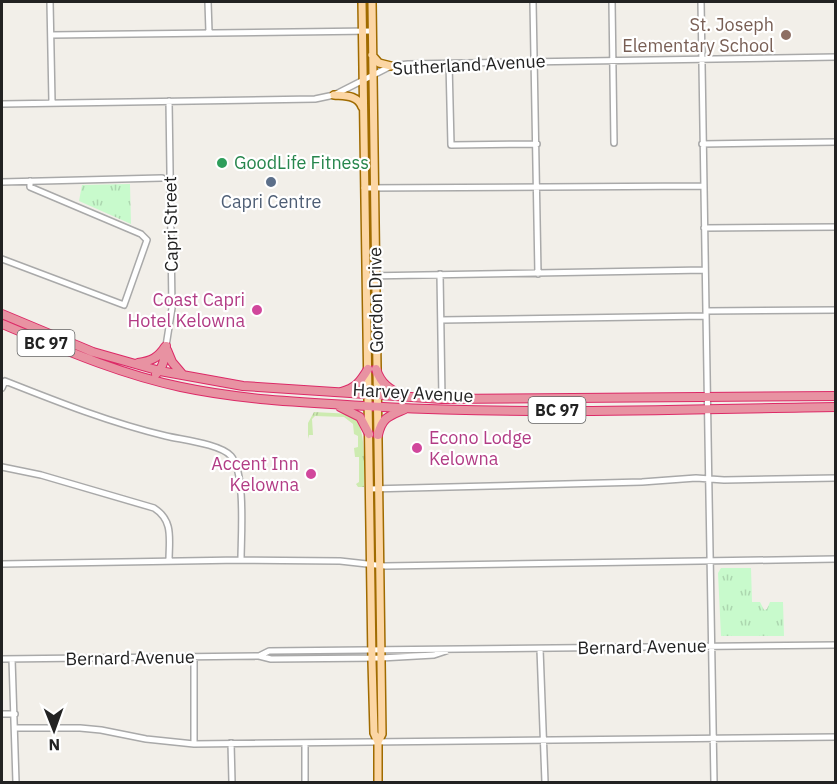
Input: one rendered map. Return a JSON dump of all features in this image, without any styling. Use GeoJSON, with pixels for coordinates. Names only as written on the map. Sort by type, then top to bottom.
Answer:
{"type":"FeatureCollection","features":[{"type":"Feature","properties":{"kind":"highway","name":"Harvey Avenue"},"geometry":{"type":"LineString","coordinates":[[2,314],[93,351],[135,364],[160,371],[243,386],[334,394],[442,399],[836,396]]}},
{"type":"Feature","properties":{"kind":"highway","name":"Harvey Avenue"},"geometry":{"type":"LineString","coordinates":[[2,324],[91,361],[146,378],[212,393],[278,401],[506,411],[836,407]]}},
{"type":"Feature","properties":{"kind":"highway"},"geometry":{"type":"LineString","coordinates":[[135,364],[158,357],[166,346]]}},
{"type":"Feature","properties":{"kind":"highway"},"geometry":{"type":"LineString","coordinates":[[146,378],[160,371],[166,346]]}},
{"type":"Feature","properties":{"kind":"highway"},"geometry":{"type":"LineString","coordinates":[[166,346],[171,362],[185,376]]}},
{"type":"Feature","properties":{"kind":"highway"},"geometry":{"type":"LineString","coordinates":[[334,394],[353,389],[372,369],[384,385],[407,398]]}},
{"type":"Feature","properties":{"kind":"highway"},"geometry":{"type":"LineString","coordinates":[[333,404],[360,417],[373,434],[385,418],[406,408]]}},
{"type":"Feature","properties":{"kind":"main road","name":"Gordon Drive"},"geometry":{"type":"LineString","coordinates":[[362,2],[366,276],[373,396],[369,489],[372,654],[374,734],[378,742],[378,783]]}},
{"type":"Feature","properties":{"kind":"main road","name":"Gordon Drive"},"geometry":{"type":"LineString","coordinates":[[372,2],[375,276],[372,369]]}},
{"type":"Feature","properties":{"kind":"main road"},"geometry":{"type":"LineString","coordinates":[[372,55],[379,63],[391,66]]}},
{"type":"Feature","properties":{"kind":"main road"},"geometry":{"type":"LineString","coordinates":[[334,95],[354,98],[361,103],[363,112]]}},
{"type":"Feature","properties":{"kind":"main road","name":"Gordon Drive"},"geometry":{"type":"LineString","coordinates":[[373,434],[379,488],[382,734],[378,742]]}},
{"type":"Feature","properties":{"kind":"street"},"geometry":{"type":"LineString","coordinates":[[50,2],[52,102]]}},
{"type":"Feature","properties":{"kind":"street"},"geometry":{"type":"LineString","coordinates":[[208,2],[209,32]]}},
{"type":"Feature","properties":{"kind":"street"},"geometry":{"type":"LineString","coordinates":[[533,2],[538,274]]}},
{"type":"Feature","properties":{"kind":"street"},"geometry":{"type":"LineString","coordinates":[[612,2],[614,143]]}},
{"type":"Feature","properties":{"kind":"street"},"geometry":{"type":"LineString","coordinates":[[701,2],[708,398],[707,478],[714,783]]}},
{"type":"Feature","properties":{"kind":"street"},"geometry":{"type":"LineString","coordinates":[[51,34],[372,31]]}},
{"type":"Feature","properties":{"kind":"street","name":"Sutherland Avenue"},"geometry":{"type":"LineString","coordinates":[[2,104],[315,99],[334,95],[391,66],[533,61],[836,57]]}},
{"type":"Feature","properties":{"kind":"street"},"geometry":{"type":"LineString","coordinates":[[449,63],[451,145],[537,144]]}},
{"type":"Feature","properties":{"kind":"street","name":"Capri Street"},"geometry":{"type":"LineString","coordinates":[[166,346],[172,308],[170,101]]}},
{"type":"Feature","properties":{"kind":"street"},"geometry":{"type":"LineString","coordinates":[[702,144],[836,142]]}},
{"type":"Feature","properties":{"kind":"street"},"geometry":{"type":"LineString","coordinates":[[2,182],[162,178]]}},
{"type":"Feature","properties":{"kind":"street"},"geometry":{"type":"LineString","coordinates":[[2,259],[124,305],[136,272],[147,240],[141,234],[30,188],[30,181]]}},
{"type":"Feature","properties":{"kind":"street"},"geometry":{"type":"LineString","coordinates":[[364,188],[703,186]]}},
{"type":"Feature","properties":{"kind":"street"},"geometry":{"type":"LineString","coordinates":[[704,228],[836,227]]}},
{"type":"Feature","properties":{"kind":"street"},"geometry":{"type":"LineString","coordinates":[[366,276],[705,270]]}},
{"type":"Feature","properties":{"kind":"street"},"geometry":{"type":"LineString","coordinates":[[440,274],[442,399]]}},
{"type":"Feature","properties":{"kind":"street"},"geometry":{"type":"LineString","coordinates":[[441,320],[836,310]]}},
{"type":"Feature","properties":{"kind":"street"},"geometry":{"type":"LineString","coordinates":[[2,388],[5,381],[84,412],[152,433],[217,447],[231,456],[238,469],[241,484],[241,560]]}},
{"type":"Feature","properties":{"kind":"street"},"geometry":{"type":"LineString","coordinates":[[2,467],[41,475],[154,508],[165,515],[168,526],[169,561]]}},
{"type":"Feature","properties":{"kind":"street"},"geometry":{"type":"LineString","coordinates":[[369,489],[707,478],[836,478]]}},
{"type":"Feature","properties":{"kind":"street"},"geometry":{"type":"LineString","coordinates":[[2,564],[241,560],[340,561],[380,566],[836,559]]}},
{"type":"Feature","properties":{"kind":"street","name":"Bernard Avenue"},"geometry":{"type":"LineString","coordinates":[[2,659],[259,656],[270,651],[434,655],[449,650],[836,645]]}},
{"type":"Feature","properties":{"kind":"street"},"geometry":{"type":"LineString","coordinates":[[540,649],[544,783]]}},
{"type":"Feature","properties":{"kind":"street"},"geometry":{"type":"LineString","coordinates":[[194,657],[194,744]]}},
{"type":"Feature","properties":{"kind":"street"},"geometry":{"type":"LineString","coordinates":[[12,659],[16,783]]}},
{"type":"Feature","properties":{"kind":"street"},"geometry":{"type":"LineString","coordinates":[[2,714],[15,714]]}},
{"type":"Feature","properties":{"kind":"street"},"geometry":{"type":"LineString","coordinates":[[15,728],[91,729],[146,739],[194,744],[836,737]]}},
{"type":"Feature","properties":{"kind":"street"},"geometry":{"type":"LineString","coordinates":[[231,743],[232,783]]}},
{"type":"Feature","properties":{"kind":"street"},"geometry":{"type":"LineString","coordinates":[[305,743],[305,783]]}},
{"type":"Feature","properties":{"kind":"green space"},"geometry":{"type":"Polygon","coordinates":[[[130,184],[131,224],[79,201],[82,185],[130,184]]]}},
{"type":"Feature","properties":{"kind":"green space"},"geometry":{"type":"Polygon","coordinates":[[[314,412],[338,413],[352,416],[357,420],[364,448],[364,487],[358,487],[356,484],[359,482],[359,457],[355,457],[354,448],[358,447],[358,436],[354,434],[353,424],[344,417],[315,416],[312,419],[313,435],[309,435],[308,439],[308,423],[314,412]]]}},
{"type":"Feature","properties":{"kind":"green space"},"geometry":{"type":"Polygon","coordinates":[[[721,568],[751,568],[752,602],[760,602],[764,610],[770,602],[783,602],[784,636],[721,636],[718,573],[721,568]]]}},
{"type":"Feature","properties":{"kind":"place","name":"St. Joseph Elementary School"},"geometry":{"type":"Point","coordinates":[786,35]}},
{"type":"Feature","properties":{"kind":"place","name":"GoodLife Fitness"},"geometry":{"type":"Point","coordinates":[222,163]}},
{"type":"Feature","properties":{"kind":"place","name":"Capri Centre"},"geometry":{"type":"Point","coordinates":[271,182]}},
{"type":"Feature","properties":{"kind":"place","name":"Coast Capri Hotel Kelowna"},"geometry":{"type":"Point","coordinates":[257,310]}},
{"type":"Feature","properties":{"kind":"place","name":"Econo Lodge Kelowna"},"geometry":{"type":"Point","coordinates":[417,448]}},
{"type":"Feature","properties":{"kind":"place","name":"Accent Inn Kelowna"},"geometry":{"type":"Point","coordinates":[311,474]}}]}
